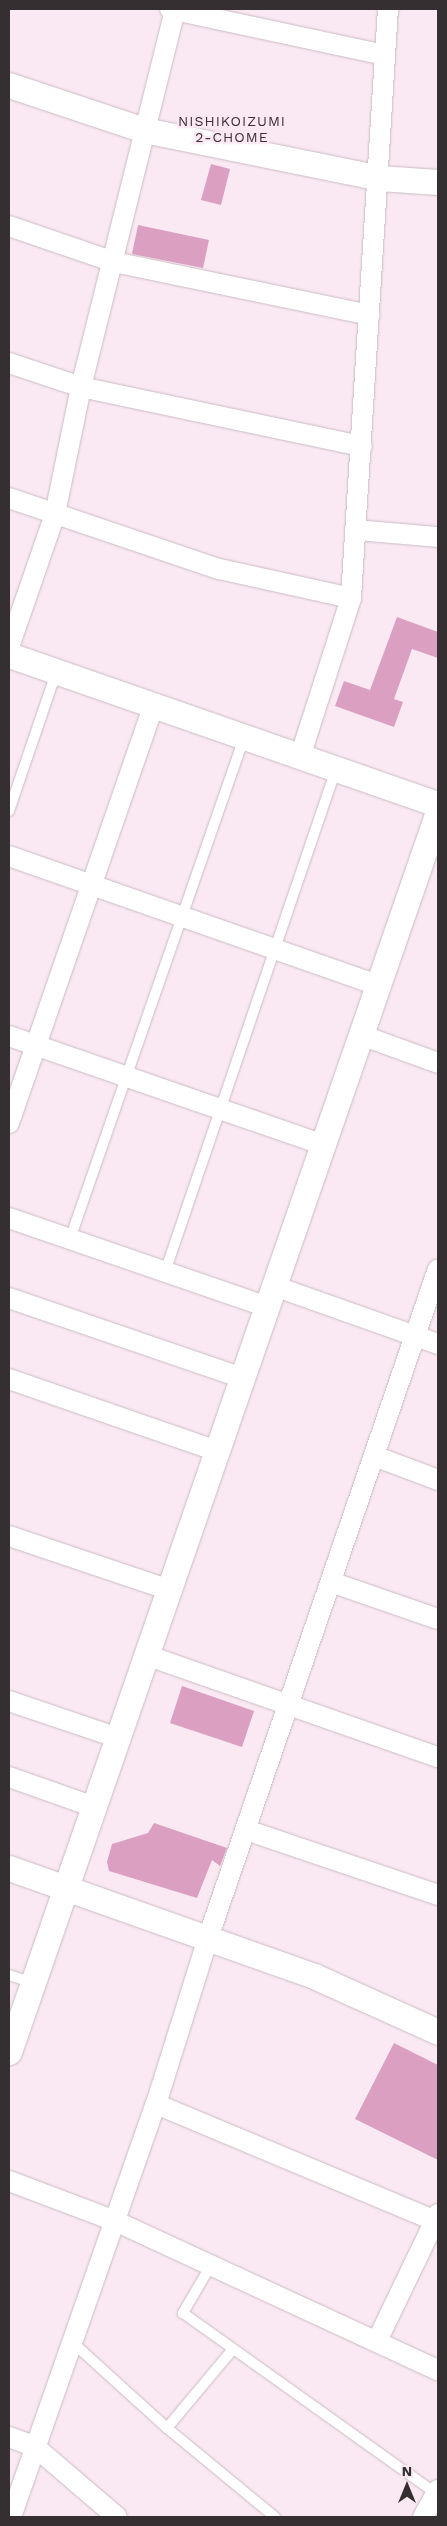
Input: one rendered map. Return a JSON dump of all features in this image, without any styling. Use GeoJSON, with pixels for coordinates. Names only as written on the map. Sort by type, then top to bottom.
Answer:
{"type":"FeatureCollection","features":[{"type":"Feature","properties":{"kind":"street"},"geometry":{"type":"LineString","coordinates":[[9,647],[55,514],[81,387],[114,262],[173,9],[384,55]]}},
{"type":"Feature","properties":{"kind":"street"},"geometry":{"type":"LineString","coordinates":[[300,757],[351,598],[379,178],[384,55],[388,9]]}},
{"type":"Feature","properties":{"kind":"street"},"geometry":{"type":"LineString","coordinates":[[9,85],[144,130],[379,178],[438,182]]}},
{"type":"Feature","properties":{"kind":"street"},"geometry":{"type":"LineString","coordinates":[[9,226],[114,262],[370,315]]}},
{"type":"Feature","properties":{"kind":"street"},"geometry":{"type":"LineString","coordinates":[[9,363],[81,387],[362,446]]}},
{"type":"Feature","properties":{"kind":"street"},"geometry":{"type":"LineString","coordinates":[[9,498],[219,569],[351,598]]}},
{"type":"Feature","properties":{"kind":"street"},"geometry":{"type":"LineString","coordinates":[[356,530],[438,537]]}},
{"type":"Feature","properties":{"kind":"street"},"geometry":{"type":"LineString","coordinates":[[9,655],[153,707],[438,804]]}},
{"type":"Feature","properties":{"kind":"street"},"geometry":{"type":"LineString","coordinates":[[9,1124],[153,707]]}},
{"type":"Feature","properties":{"kind":"street"},"geometry":{"type":"LineString","coordinates":[[9,2050],[438,812]]}},
{"type":"Feature","properties":{"kind":"street"},"geometry":{"type":"LineString","coordinates":[[9,856],[378,985]]}},
{"type":"Feature","properties":{"kind":"street"},"geometry":{"type":"LineString","coordinates":[[361,1035],[438,1063]]}},
{"type":"Feature","properties":{"kind":"street"},"geometry":{"type":"LineString","coordinates":[[9,1036],[323,1144]]}},
{"type":"Feature","properties":{"kind":"street"},"geometry":{"type":"LineString","coordinates":[[9,1218],[165,1272],[270,1297],[416,1336],[438,1344]]}},
{"type":"Feature","properties":{"kind":"street"},"geometry":{"type":"LineString","coordinates":[[11,2517],[34,2446],[156,2104],[208,1938],[438,1269]]}},
{"type":"Feature","properties":{"kind":"street"},"geometry":{"type":"LineString","coordinates":[[9,1298],[242,1378]]}},
{"type":"Feature","properties":{"kind":"street"},"geometry":{"type":"LineString","coordinates":[[9,1379],[217,1451]]}},
{"type":"Feature","properties":{"kind":"street"},"geometry":{"type":"LineString","coordinates":[[374,1456],[438,1480]]}},
{"type":"Feature","properties":{"kind":"street"},"geometry":{"type":"LineString","coordinates":[[9,1536],[169,1590]]}},
{"type":"Feature","properties":{"kind":"street"},"geometry":{"type":"LineString","coordinates":[[331,1582],[438,1619]]}},
{"type":"Feature","properties":{"kind":"street"},"geometry":{"type":"LineString","coordinates":[[146,1655],[438,1757]]}},
{"type":"Feature","properties":{"kind":"street"},"geometry":{"type":"LineString","coordinates":[[9,1701],[118,1738]]}},
{"type":"Feature","properties":{"kind":"street"},"geometry":{"type":"LineString","coordinates":[[9,1777],[94,1807]]}},
{"type":"Feature","properties":{"kind":"street"},"geometry":{"type":"LineString","coordinates":[[246,1830],[438,1895]]}},
{"type":"Feature","properties":{"kind":"street"},"geometry":{"type":"LineString","coordinates":[[9,1868],[314,1976],[438,2032]]}},
{"type":"Feature","properties":{"kind":"street"},"geometry":{"type":"LineString","coordinates":[[156,2104],[437,2219],[377,2341]]}},
{"type":"Feature","properties":{"kind":"street"},"geometry":{"type":"LineString","coordinates":[[9,2181],[115,2221],[438,2370]]}},
{"type":"Feature","properties":{"kind":"street"},"geometry":{"type":"LineString","coordinates":[[9,2436],[34,2446],[117,2517]]}},
{"type":"Feature","properties":{"kind":"street"},"geometry":{"type":"LineString","coordinates":[[423,2517],[438,2493]]}},
{"type":"Feature","properties":{"kind":"lane"},"geometry":{"type":"LineString","coordinates":[[9,811],[56,673]]}},
{"type":"Feature","properties":{"kind":"lane"},"geometry":{"type":"LineString","coordinates":[[70,1239],[244,738]]}},
{"type":"Feature","properties":{"kind":"lane"},"geometry":{"type":"LineString","coordinates":[[165,1272],[336,769]]}},
{"type":"Feature","properties":{"kind":"lane"},"geometry":{"type":"LineString","coordinates":[[9,1975],[33,1983]]}},
{"type":"Feature","properties":{"kind":"lane"},"geometry":{"type":"LineString","coordinates":[[211,2265],[183,2313],[438,2493]]}},
{"type":"Feature","properties":{"kind":"lane"},"geometry":{"type":"LineString","coordinates":[[71,2341],[167,2428],[275,2517]]}},
{"type":"Feature","properties":{"kind":"lane"},"geometry":{"type":"LineString","coordinates":[[167,2428],[233,2349]]}},
{"type":"Feature","properties":{"kind":"building"},"geometry":{"type":"Polygon","coordinates":[[[211,164],[230,169],[221,205],[201,200],[211,164]]]}},
{"type":"Feature","properties":{"kind":"building"},"geometry":{"type":"Polygon","coordinates":[[[138,225],[209,240],[203,268],[132,254],[138,225]]]}},
{"type":"Feature","properties":{"kind":"building"},"geometry":{"type":"Polygon","coordinates":[[[397,617],[438,632],[438,658],[412,649],[394,699],[403,702],[394,727],[335,706],[344,681],[370,690],[397,617]]]}},
{"type":"Feature","properties":{"kind":"building"},"geometry":{"type":"Polygon","coordinates":[[[182,1686],[254,1711],[242,1747],[170,1723],[182,1686]]]}},
{"type":"Feature","properties":{"kind":"building"},"geometry":{"type":"Polygon","coordinates":[[[154,1823],[227,1848],[220,1866],[212,1860],[197,1898],[109,1871],[107,1862],[112,1844],[148,1833],[154,1823]]]}},
{"type":"Feature","properties":{"kind":"building"},"geometry":{"type":"Polygon","coordinates":[[[394,2043],[438,2065],[438,2160],[355,2119],[394,2043]]]}},
{"type":"Feature","properties":{"kind":"district","name":"NISHIKOIZUMI 2-CHOME"},"geometry":{"type":"Point","coordinates":[232,130]}}]}
